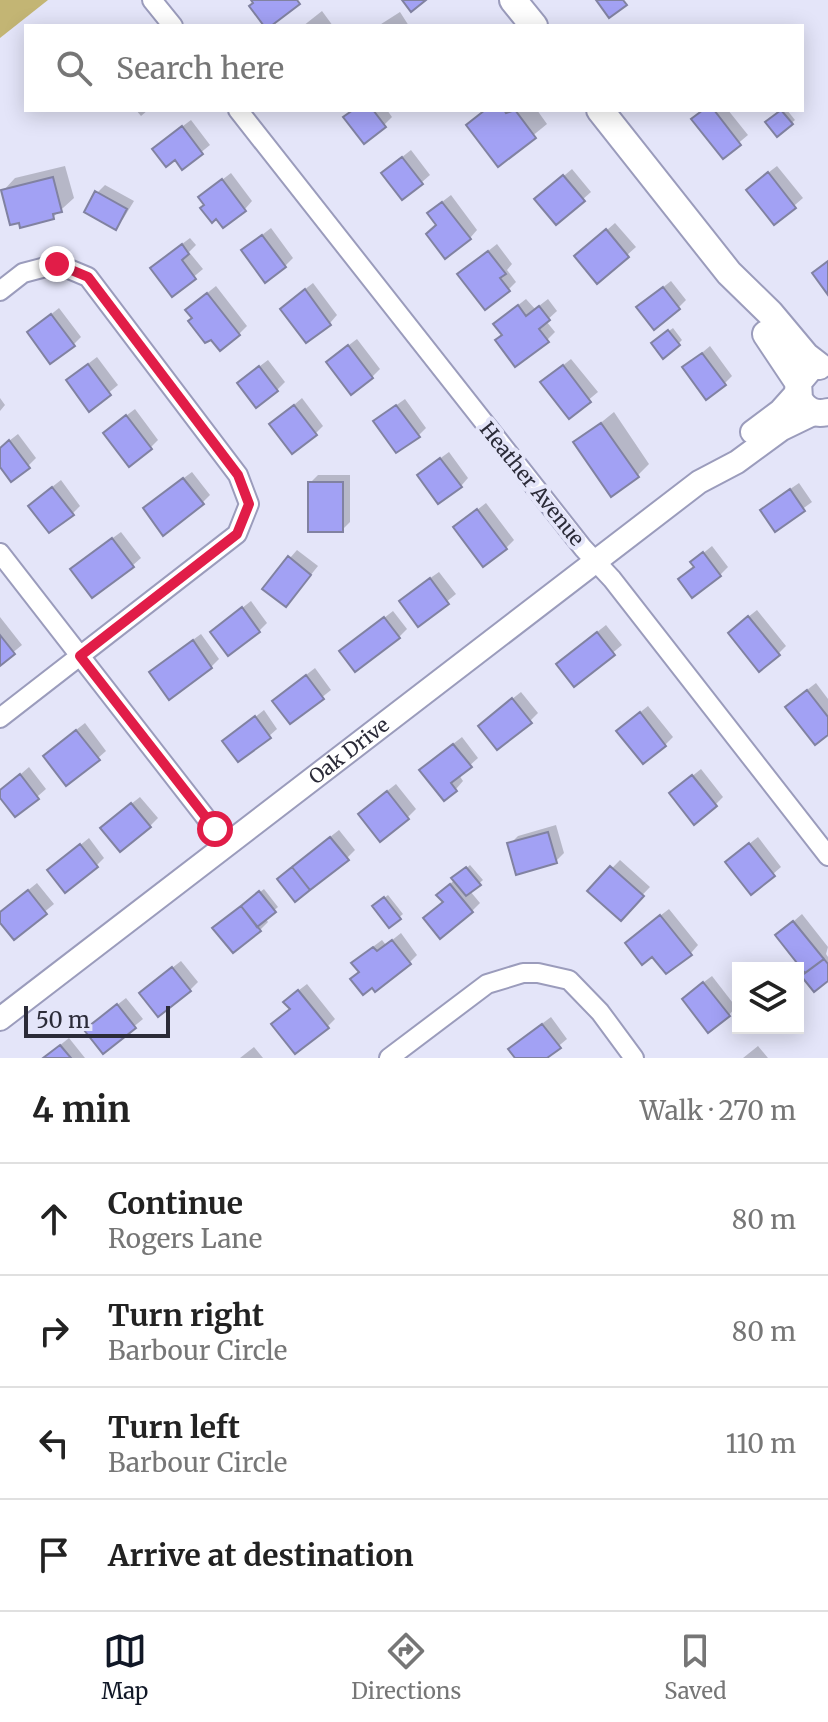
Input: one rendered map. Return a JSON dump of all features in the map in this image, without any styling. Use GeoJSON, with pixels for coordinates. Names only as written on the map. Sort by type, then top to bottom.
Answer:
{"type":"FeatureCollection","features":[{"type":"Feature","properties":{"kind":"main road"},"geometry":{"type":"LineString","coordinates":[[513,0],[532,24]]}},
{"type":"Feature","properties":{"kind":"main road"},"geometry":{"type":"LineString","coordinates":[[602,112],[729,273],[770,313],[806,356],[810,377],[803,406],[823,414]]}},
{"type":"Feature","properties":{"kind":"street"},"geometry":{"type":"LineString","coordinates":[[152,0],[171,24]]}},
{"type":"Feature","properties":{"kind":"street","name":"Heather Avenue"},"geometry":{"type":"LineString","coordinates":[[240,112],[612,579],[828,856]]}},
{"type":"Feature","properties":{"kind":"street"},"geometry":{"type":"LineString","coordinates":[[0,291],[23,273],[57,264],[88,277],[238,475],[249,504],[237,534],[0,718]]}},
{"type":"Feature","properties":{"kind":"street","name":"Oak Drive"},"geometry":{"type":"LineString","coordinates":[[0,1019],[699,482],[729,450],[780,411],[810,377]]}},
{"type":"Feature","properties":{"kind":"street","name":"Oak Drive"},"geometry":{"type":"LineString","coordinates":[[699,482],[737,462],[782,429],[823,414]]}},
{"type":"Feature","properties":{"kind":"street"},"geometry":{"type":"LineString","coordinates":[[0,553],[227,845]]}},
{"type":"Feature","properties":{"kind":"street"},"geometry":{"type":"LineString","coordinates":[[389,1058],[487,984],[523,973],[569,980],[600,1012],[634,1058]]}},
{"type":"Feature","properties":{"kind":"shaded area"},"geometry":{"type":"Polygon","coordinates":[[[0,0],[48,0],[0,38],[0,0]]]}},
{"type":"Feature","properties":{"kind":"building"},"geometry":{"type":"Polygon","coordinates":[[[251,0],[297,0],[300,4],[274,24],[262,24],[249,6],[253,3],[251,0]]]}},
{"type":"Feature","properties":{"kind":"building"},"geometry":{"type":"Polygon","coordinates":[[[402,0],[426,0],[411,12],[402,0]]]}},
{"type":"Feature","properties":{"kind":"building"},"geometry":{"type":"Polygon","coordinates":[[[596,0],[623,0],[627,5],[609,18],[596,0]]]}},
{"type":"Feature","properties":{"kind":"building"},"geometry":{"type":"Polygon","coordinates":[[[350,112],[375,112],[386,127],[364,144],[343,117],[350,112]]]}},
{"type":"Feature","properties":{"kind":"building"},"geometry":{"type":"Polygon","coordinates":[[[482,112],[516,112],[536,138],[498,167],[466,125],[482,112]]]}},
{"type":"Feature","properties":{"kind":"building"},"geometry":{"type":"Polygon","coordinates":[[[700,112],[716,112],[741,145],[723,159],[691,119],[700,112]]]}},
{"type":"Feature","properties":{"kind":"building"},"geometry":{"type":"Polygon","coordinates":[[[783,112],[793,124],[777,137],[765,122],[783,112]]]}},
{"type":"Feature","properties":{"kind":"building"},"geometry":{"type":"Polygon","coordinates":[[[182,126],[203,154],[182,170],[175,160],[166,167],[152,149],[182,126]]]}},
{"type":"Feature","properties":{"kind":"building"},"geometry":{"type":"Polygon","coordinates":[[[402,157],[423,184],[402,200],[381,173],[402,157]]]}},
{"type":"Feature","properties":{"kind":"building"},"geometry":{"type":"Polygon","coordinates":[[[768,172],[796,208],[774,225],[746,190],[768,172]]]}},
{"type":"Feature","properties":{"kind":"building"},"geometry":{"type":"Polygon","coordinates":[[[563,175],[585,201],[556,225],[534,199],[563,175]]]}},
{"type":"Feature","properties":{"kind":"building"},"geometry":{"type":"Polygon","coordinates":[[[53,177],[62,212],[53,214],[54,219],[20,228],[19,223],[10,225],[1,190],[53,177]]]}},
{"type":"Feature","properties":{"kind":"building"},"geometry":{"type":"Polygon","coordinates":[[[222,179],[246,211],[223,228],[216,219],[212,223],[200,208],[204,205],[198,197],[222,179]]]}},
{"type":"Feature","properties":{"kind":"building"},"geometry":{"type":"Polygon","coordinates":[[[95,191],[127,209],[116,230],[84,212],[95,191]]]}},
{"type":"Feature","properties":{"kind":"building"},"geometry":{"type":"Polygon","coordinates":[[[442,202],[471,239],[445,259],[426,234],[436,225],[427,213],[442,202]]]}},
{"type":"Feature","properties":{"kind":"building"},"geometry":{"type":"Polygon","coordinates":[[[606,229],[629,257],[597,284],[574,256],[606,229]]]}},
{"type":"Feature","properties":{"kind":"building"},"geometry":{"type":"Polygon","coordinates":[[[262,235],[286,267],[265,283],[241,250],[262,235]]]}},
{"type":"Feature","properties":{"kind":"building"},"geometry":{"type":"Polygon","coordinates":[[[182,244],[189,254],[182,260],[196,279],[172,297],[150,268],[182,244]]]}},
{"type":"Feature","properties":{"kind":"building"},"geometry":{"type":"Polygon","coordinates":[[[488,251],[506,274],[500,278],[510,291],[485,310],[457,274],[488,251]]]}},
{"type":"Feature","properties":{"kind":"building"},"geometry":{"type":"Polygon","coordinates":[[[828,261],[828,295],[812,273],[828,261]]]}},
{"type":"Feature","properties":{"kind":"building"},"geometry":{"type":"Polygon","coordinates":[[[663,287],[680,309],[654,330],[636,307],[663,287]]]}},
{"type":"Feature","properties":{"kind":"building"},"geometry":{"type":"Polygon","coordinates":[[[305,289],[331,325],[306,343],[280,309],[305,289]]]}},
{"type":"Feature","properties":{"kind":"building"},"geometry":{"type":"Polygon","coordinates":[[[207,293],[240,335],[220,351],[211,340],[205,343],[188,321],[192,318],[185,310],[207,293]]]}},
{"type":"Feature","properties":{"kind":"building"},"geometry":{"type":"Polygon","coordinates":[[[518,305],[526,316],[539,306],[550,320],[539,329],[549,342],[515,367],[495,340],[502,335],[493,324],[518,305]]]}},
{"type":"Feature","properties":{"kind":"building"},"geometry":{"type":"Polygon","coordinates":[[[51,314],[75,346],[50,364],[27,332],[51,314]]]}},
{"type":"Feature","properties":{"kind":"building"},"geometry":{"type":"Polygon","coordinates":[[[668,330],[680,345],[663,359],[651,343],[668,330]]]}},
{"type":"Feature","properties":{"kind":"building"},"geometry":{"type":"Polygon","coordinates":[[[348,345],[373,378],[351,395],[326,362],[348,345]]]}},
{"type":"Feature","properties":{"kind":"building"},"geometry":{"type":"Polygon","coordinates":[[[702,353],[726,385],[706,400],[682,367],[702,353]]]}},
{"type":"Feature","properties":{"kind":"building"},"geometry":{"type":"Polygon","coordinates":[[[88,364],[111,395],[89,412],[66,380],[88,364]]]}},
{"type":"Feature","properties":{"kind":"building"},"geometry":{"type":"Polygon","coordinates":[[[563,365],[591,402],[569,419],[540,382],[563,365]]]}},
{"type":"Feature","properties":{"kind":"building"},"geometry":{"type":"Polygon","coordinates":[[[259,366],[278,391],[256,408],[237,383],[259,366]]]}},
{"type":"Feature","properties":{"kind":"building"},"geometry":{"type":"Polygon","coordinates":[[[294,405],[317,435],[292,454],[269,424],[294,405]]]}},
{"type":"Feature","properties":{"kind":"building"},"geometry":{"type":"Polygon","coordinates":[[[396,405],[420,437],[396,453],[373,421],[396,405]]]}},
{"type":"Feature","properties":{"kind":"building"},"geometry":{"type":"Polygon","coordinates":[[[126,415],[152,449],[129,467],[103,433],[126,415]]]}},
{"type":"Feature","properties":{"kind":"building"},"geometry":{"type":"Polygon","coordinates":[[[601,423],[639,477],[611,497],[573,442],[601,423]]]}},
{"type":"Feature","properties":{"kind":"building"},"geometry":{"type":"Polygon","coordinates":[[[9,440],[30,468],[11,482],[0,467],[0,448],[9,440]]]}},
{"type":"Feature","properties":{"kind":"building"},"geometry":{"type":"Polygon","coordinates":[[[440,458],[462,487],[438,504],[417,475],[440,458]]]}},
{"type":"Feature","properties":{"kind":"building"},"geometry":{"type":"Polygon","coordinates":[[[183,478],[204,504],[163,536],[143,508],[183,478]]]}},
{"type":"Feature","properties":{"kind":"building"},"geometry":{"type":"Polygon","coordinates":[[[308,482],[343,482],[343,532],[308,532],[308,482]]]}},
{"type":"Feature","properties":{"kind":"building"},"geometry":{"type":"Polygon","coordinates":[[[52,487],[74,515],[49,533],[28,506],[52,487]]]}},
{"type":"Feature","properties":{"kind":"building"},"geometry":{"type":"Polygon","coordinates":[[[790,489],[805,511],[775,532],[760,510],[790,489]]]}},
{"type":"Feature","properties":{"kind":"building"},"geometry":{"type":"Polygon","coordinates":[[[477,509],[507,549],[483,567],[453,527],[477,509]]]}},
{"type":"Feature","properties":{"kind":"building"},"geometry":{"type":"Polygon","coordinates":[[[112,538],[134,567],[92,598],[70,569],[112,538]]]}},
{"type":"Feature","properties":{"kind":"building"},"geometry":{"type":"Polygon","coordinates":[[[703,552],[721,576],[692,598],[678,579],[694,567],[690,562],[703,552]]]}},
{"type":"Feature","properties":{"kind":"building"},"geometry":{"type":"Polygon","coordinates":[[[288,556],[311,575],[286,607],[262,589],[288,556]]]}},
{"type":"Feature","properties":{"kind":"building"},"geometry":{"type":"Polygon","coordinates":[[[430,578],[449,604],[418,627],[399,601],[430,578]]]}},
{"type":"Feature","properties":{"kind":"building"},"geometry":{"type":"Polygon","coordinates":[[[242,607],[260,632],[228,656],[210,632],[242,607]]]}},
{"type":"Feature","properties":{"kind":"building"},"geometry":{"type":"Polygon","coordinates":[[[748,616],[780,655],[759,672],[728,633],[748,616]]]}},
{"type":"Feature","properties":{"kind":"building"},"geometry":{"type":"Polygon","coordinates":[[[384,617],[400,638],[355,672],[339,651],[384,617]]]}},
{"type":"Feature","properties":{"kind":"building"},"geometry":{"type":"Polygon","coordinates":[[[597,632],[615,655],[574,687],[556,664],[597,632]]]}},
{"type":"Feature","properties":{"kind":"building"},"geometry":{"type":"Polygon","coordinates":[[[0,635],[15,654],[0,666],[0,635]]]}},
{"type":"Feature","properties":{"kind":"building"},"geometry":{"type":"Polygon","coordinates":[[[193,640],[212,668],[169,700],[149,672],[193,640]]]}},
{"type":"Feature","properties":{"kind":"building"},"geometry":{"type":"Polygon","coordinates":[[[306,675],[324,699],[290,724],[272,701],[306,675]]]}},
{"type":"Feature","properties":{"kind":"building"},"geometry":{"type":"Polygon","coordinates":[[[807,690],[828,717],[828,735],[815,745],[785,707],[807,690]]]}},
{"type":"Feature","properties":{"kind":"building"},"geometry":{"type":"Polygon","coordinates":[[[512,698],[532,723],[497,750],[478,726],[512,698]]]}},
{"type":"Feature","properties":{"kind":"building"},"geometry":{"type":"Polygon","coordinates":[[[640,712],[666,746],[643,764],[616,731],[640,712]]]}},
{"type":"Feature","properties":{"kind":"building"},"geometry":{"type":"Polygon","coordinates":[[[255,716],[271,738],[238,762],[222,741],[255,716]]]}},
{"type":"Feature","properties":{"kind":"building"},"geometry":{"type":"Polygon","coordinates":[[[76,730],[100,760],[66,786],[43,756],[76,730]]]}},
{"type":"Feature","properties":{"kind":"building"},"geometry":{"type":"Polygon","coordinates":[[[453,744],[472,767],[451,783],[457,791],[444,801],[419,770],[453,744]]]}},
{"type":"Feature","properties":{"kind":"building"},"geometry":{"type":"Polygon","coordinates":[[[20,774],[39,799],[15,817],[0,798],[0,790],[20,774]]]}},
{"type":"Feature","properties":{"kind":"building"},"geometry":{"type":"Polygon","coordinates":[[[692,775],[717,806],[694,825],[669,793],[692,775]]]}},
{"type":"Feature","properties":{"kind":"building"},"geometry":{"type":"Polygon","coordinates":[[[387,791],[409,819],[380,842],[358,814],[387,791]]]}},
{"type":"Feature","properties":{"kind":"building"},"geometry":{"type":"Polygon","coordinates":[[[131,803],[151,827],[120,852],[100,828],[131,803]]]}},
{"type":"Feature","properties":{"kind":"building"},"geometry":{"type":"Polygon","coordinates":[[[548,832],[557,863],[516,875],[507,843],[548,832]]]}},
{"type":"Feature","properties":{"kind":"building"},"geometry":{"type":"Polygon","coordinates":[[[330,837],[349,860],[310,890],[292,867],[330,837]]]}},
{"type":"Feature","properties":{"kind":"building"},"geometry":{"type":"Polygon","coordinates":[[[749,843],[775,876],[751,895],[725,862],[749,843]]]}},
{"type":"Feature","properties":{"kind":"building"},"geometry":{"type":"Polygon","coordinates":[[[80,844],[98,867],[65,893],[47,870],[80,844]]]}},
{"type":"Feature","properties":{"kind":"building"},"geometry":{"type":"Polygon","coordinates":[[[610,866],[644,896],[621,921],[587,891],[610,866]]]}},
{"type":"Feature","properties":{"kind":"building"},"geometry":{"type":"Polygon","coordinates":[[[292,867],[310,890],[295,902],[277,879],[292,867]]]}},
{"type":"Feature","properties":{"kind":"building"},"geometry":{"type":"Polygon","coordinates":[[[466,867],[481,885],[466,896],[451,878],[466,867]]]}},
{"type":"Feature","properties":{"kind":"building"},"geometry":{"type":"Polygon","coordinates":[[[450,884],[473,912],[440,939],[423,918],[443,902],[436,895],[450,884]]]}},
{"type":"Feature","properties":{"kind":"building"},"geometry":{"type":"Polygon","coordinates":[[[28,890],[47,914],[14,940],[0,923],[0,912],[28,890]]]}},
{"type":"Feature","properties":{"kind":"building"},"geometry":{"type":"Polygon","coordinates":[[[259,891],[276,912],[257,927],[241,906],[259,891]]]}},
{"type":"Feature","properties":{"kind":"building"},"geometry":{"type":"Polygon","coordinates":[[[384,897],[401,919],[389,928],[372,906],[384,897]]]}},
{"type":"Feature","properties":{"kind":"building"},"geometry":{"type":"Polygon","coordinates":[[[241,906],[261,931],[233,953],[212,928],[241,906]]]}},
{"type":"Feature","properties":{"kind":"building"},"geometry":{"type":"Polygon","coordinates":[[[660,915],[692,955],[666,974],[652,957],[642,965],[625,943],[660,915]]]}},
{"type":"Feature","properties":{"kind":"building"},"geometry":{"type":"Polygon","coordinates":[[[793,921],[824,959],[805,973],[804,962],[796,962],[775,935],[793,921]]]}},
{"type":"Feature","properties":{"kind":"building"},"geometry":{"type":"Polygon","coordinates":[[[392,940],[411,964],[375,992],[372,988],[363,995],[350,979],[359,972],[351,963],[373,947],[377,951],[392,940]]]}},
{"type":"Feature","properties":{"kind":"building"},"geometry":{"type":"Polygon","coordinates":[[[824,959],[828,964],[828,981],[814,992],[804,980],[804,974],[824,959]]]}},
{"type":"Feature","properties":{"kind":"building"},"geometry":{"type":"Polygon","coordinates":[[[172,967],[191,991],[158,1017],[139,993],[172,967]]]}},
{"type":"Feature","properties":{"kind":"building"},"geometry":{"type":"Polygon","coordinates":[[[703,982],[730,1016],[708,1033],[682,999],[703,982]]]}},
{"type":"Feature","properties":{"kind":"building"},"geometry":{"type":"Polygon","coordinates":[[[298,990],[329,1028],[295,1054],[271,1024],[290,1009],[283,1002],[298,990]]]}},
{"type":"Feature","properties":{"kind":"building"},"geometry":{"type":"Polygon","coordinates":[[[117,1004],[136,1028],[103,1054],[84,1030],[117,1004]]]}},
{"type":"Feature","properties":{"kind":"building"},"geometry":{"type":"Polygon","coordinates":[[[542,1024],[561,1048],[547,1058],[515,1058],[508,1049],[542,1024]]]}},
{"type":"Feature","properties":{"kind":"building"},"geometry":{"type":"Polygon","coordinates":[[[60,1045],[71,1058],[43,1058],[60,1045]]]}},
{"type":"Feature","properties":{"kind":"route"},"geometry":{"type":"LineString","coordinates":[[57,264],[88,277],[238,475],[249,504],[237,534],[80,656],[215,829]]}}]}
